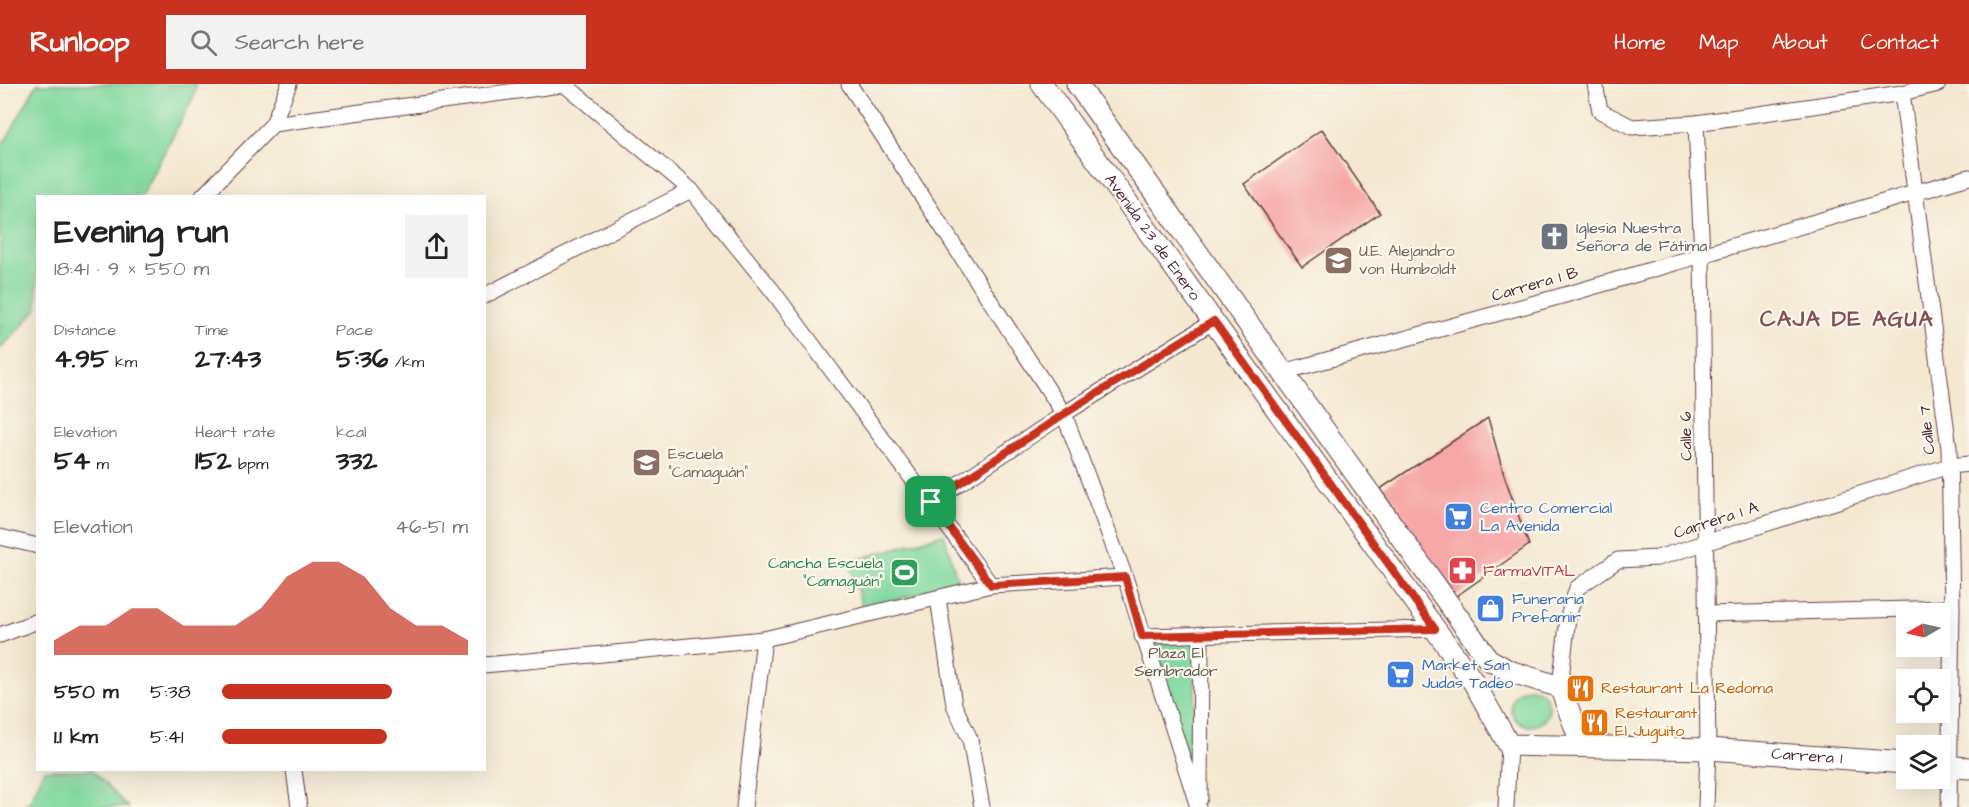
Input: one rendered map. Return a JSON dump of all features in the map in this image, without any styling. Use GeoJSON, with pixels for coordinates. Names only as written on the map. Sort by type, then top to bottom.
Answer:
{"type":"FeatureCollection","features":[{"type":"Feature","properties":{"kind":"main road","name":"Avenida 23 de Enero"},"geometry":{"type":"LineString","coordinates":[[1077,84],[1488,659],[1509,671],[1560,687]]}},
{"type":"Feature","properties":{"kind":"main road","name":"Avenida 23 de Enero"},"geometry":{"type":"LineString","coordinates":[[1050,86],[1214,321],[1474,683],[1509,745]]}},
{"type":"Feature","properties":{"kind":"main road"},"geometry":{"type":"LineString","coordinates":[[1560,687],[1582,745]]}},
{"type":"Feature","properties":{"kind":"main road","name":"Carrera 1"},"geometry":{"type":"LineString","coordinates":[[1509,745],[1708,749],[1896,763]]}},
{"type":"Feature","properties":{"kind":"street"},"geometry":{"type":"LineString","coordinates":[[204,195],[273,124],[289,84]]}},
{"type":"Feature","properties":{"kind":"street"},"geometry":{"type":"LineString","coordinates":[[849,84],[1064,414],[1125,577],[1142,636],[1199,807]]}},
{"type":"Feature","properties":{"kind":"street"},"geometry":{"type":"LineString","coordinates":[[1595,84],[1600,111],[1632,127],[1696,123],[1902,93],[1938,84]]}},
{"type":"Feature","properties":{"kind":"street"},"geometry":{"type":"LineString","coordinates":[[273,124],[566,85],[691,190],[772,290],[991,585]]}},
{"type":"Feature","properties":{"kind":"street","name":"Calle 7"},"geometry":{"type":"LineString","coordinates":[[1902,93],[1949,466],[1953,767],[1949,807]]}},
{"type":"Feature","properties":{"kind":"street","name":"Calle 6"},"geometry":{"type":"LineString","coordinates":[[1696,123],[1702,255],[1708,749],[1706,807]]}},
{"type":"Feature","properties":{"kind":"street","name":"Carrera 1 B"},"geometry":{"type":"LineString","coordinates":[[1283,372],[1565,296],[1969,177]]}},
{"type":"Feature","properties":{"kind":"street"},"geometry":{"type":"LineString","coordinates":[[486,295],[691,190]]}},
{"type":"Feature","properties":{"kind":"street"},"geometry":{"type":"LineString","coordinates":[[931,502],[1064,414],[1214,321]]}},
{"type":"Feature","properties":{"kind":"street","name":"Carrera 1 A"},"geometry":{"type":"LineString","coordinates":[[1560,687],[1568,617],[1577,588],[1618,560],[1657,558],[1949,466],[1969,464]]}},
{"type":"Feature","properties":{"kind":"street"},"geometry":{"type":"LineString","coordinates":[[0,537],[36,546]]}},
{"type":"Feature","properties":{"kind":"street"},"geometry":{"type":"LineString","coordinates":[[486,665],[764,639],[991,585],[1125,577]]}},
{"type":"Feature","properties":{"kind":"street"},"geometry":{"type":"LineString","coordinates":[[938,598],[954,705],[970,739],[982,807]]}},
{"type":"Feature","properties":{"kind":"street"},"geometry":{"type":"LineString","coordinates":[[1706,614],[1952,608]]}},
{"type":"Feature","properties":{"kind":"street"},"geometry":{"type":"LineString","coordinates":[[0,635],[36,622]]}},
{"type":"Feature","properties":{"kind":"street"},"geometry":{"type":"LineString","coordinates":[[1142,636],[1435,629]]}},
{"type":"Feature","properties":{"kind":"street"},"geometry":{"type":"LineString","coordinates":[[1199,807],[1201,634]]}},
{"type":"Feature","properties":{"kind":"street"},"geometry":{"type":"LineString","coordinates":[[744,807],[764,639]]}},
{"type":"Feature","properties":{"kind":"street"},"geometry":{"type":"LineString","coordinates":[[1506,807],[1509,745]]}},
{"type":"Feature","properties":{"kind":"street"},"geometry":{"type":"LineString","coordinates":[[294,771],[299,807]]}},
{"type":"Feature","properties":{"kind":"green space"},"geometry":{"type":"Polygon","coordinates":[[[37,84],[196,84],[194,96],[142,195],[36,195],[36,310],[0,349],[0,145],[7,138],[37,84]]]}},
{"type":"Feature","properties":{"kind":"green space","name":"Cancha Escuela \"Camaguán\""},"geometry":{"type":"Polygon","coordinates":[[[944,534],[958,582],[863,610],[849,562],[944,534]]]}},
{"type":"Feature","properties":{"kind":"green space","name":"Plaza El Sembrador"},"geometry":{"type":"Polygon","coordinates":[[[1196,642],[1193,778],[1150,644],[1196,642]]]}},
{"type":"Feature","properties":{"kind":"green space"},"geometry":{"type":"Polygon","coordinates":[[[1530,688],[1543,694],[1549,707],[1543,720],[1530,726],[1517,720],[1511,707],[1517,694],[1530,688]]]}},
{"type":"Feature","properties":{"kind":"green space"},"geometry":{"type":"Polygon","coordinates":[[[44,771],[93,771],[128,807],[24,807],[31,800],[44,771]]]}},
{"type":"Feature","properties":{"kind":"building"},"geometry":{"type":"Polygon","coordinates":[[[1322,129],[1380,213],[1302,267],[1244,184],[1322,129]]]}},
{"type":"Feature","properties":{"kind":"building","name":"Centro Comercial La Avenida"},"geometry":{"type":"Polygon","coordinates":[[[1488,418],[1504,475],[1529,545],[1455,597],[1380,489],[1488,418]]]}},
{"type":"Feature","properties":{"kind":"place","name":"Iglesia Nuestra Señora de Fátima"},"geometry":{"type":"Point","coordinates":[1555,237]}},
{"type":"Feature","properties":{"kind":"place","name":"U.E. Alejandro von Humboldt"},"geometry":{"type":"Point","coordinates":[1338,260]}},
{"type":"Feature","properties":{"kind":"place","name":"Escuela \"Camaguán\""},"geometry":{"type":"Point","coordinates":[647,463]}},
{"type":"Feature","properties":{"kind":"place","name":"Centro Comercial La Avenida"},"geometry":{"type":"Point","coordinates":[1459,517]}},
{"type":"Feature","properties":{"kind":"place","name":"FarmaVITAL"},"geometry":{"type":"Point","coordinates":[1462,571]}},
{"type":"Feature","properties":{"kind":"place","name":"Cancha Escuela \"Camaguán\""},"geometry":{"type":"Point","coordinates":[904,572]}},
{"type":"Feature","properties":{"kind":"place","name":"Funeraria Prefamir"},"geometry":{"type":"Point","coordinates":[1491,608]}},
{"type":"Feature","properties":{"kind":"place","name":"Market San Judas Tadeo"},"geometry":{"type":"Point","coordinates":[1401,674]}},
{"type":"Feature","properties":{"kind":"place","name":"Restaurant La Redoma"},"geometry":{"type":"Point","coordinates":[1580,688]}},
{"type":"Feature","properties":{"kind":"place","name":"Restaurant El Juguito"},"geometry":{"type":"Point","coordinates":[1594,722]}},
{"type":"Feature","properties":{"kind":"district","name":"CAJA DE AGUA"},"geometry":{"type":"Point","coordinates":[1847,319]}},
{"type":"Feature","properties":{"kind":"route"},"geometry":{"type":"LineString","coordinates":[[1214,321],[1435,629],[1142,636],[1125,577],[991,585],[931,502],[1064,414],[1214,321]]}}]}
